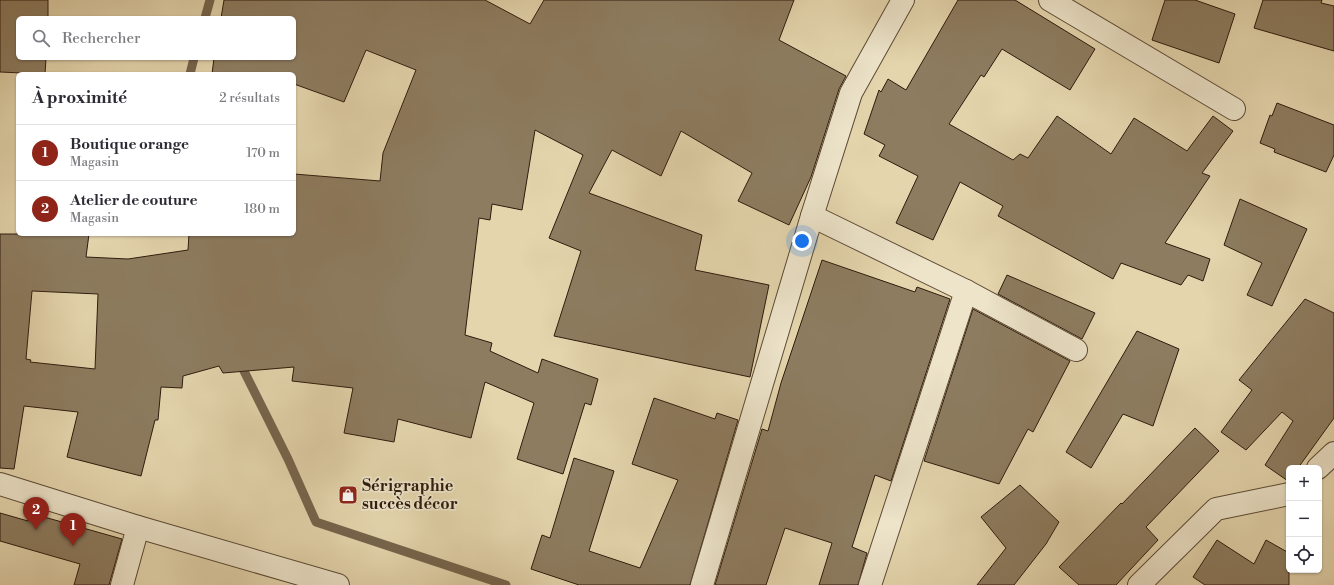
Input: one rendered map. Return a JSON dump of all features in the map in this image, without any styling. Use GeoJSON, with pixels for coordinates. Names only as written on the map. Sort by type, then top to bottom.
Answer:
{"type":"FeatureCollection","features":[{"type":"Feature","properties":{"kind":"street"},"geometry":{"type":"LineString","coordinates":[[702,585],[812,216],[851,93],[903,0]]}},
{"type":"Feature","properties":{"kind":"street"},"geometry":{"type":"LineString","coordinates":[[1050,0],[1234,109]]}},
{"type":"Feature","properties":{"kind":"street"},"geometry":{"type":"LineString","coordinates":[[812,216],[966,290],[1076,350]]}},
{"type":"Feature","properties":{"kind":"street"},"geometry":{"type":"LineString","coordinates":[[870,585],[966,290]]}},
{"type":"Feature","properties":{"kind":"street"},"geometry":{"type":"LineString","coordinates":[[1321,465],[1334,453]]}},
{"type":"Feature","properties":{"kind":"street"},"geometry":{"type":"LineString","coordinates":[[0,484],[138,527],[338,585]]}},
{"type":"Feature","properties":{"kind":"street"},"geometry":{"type":"LineString","coordinates":[[1139,585],[1216,509],[1286,495]]}},
{"type":"Feature","properties":{"kind":"street"},"geometry":{"type":"LineString","coordinates":[[122,585],[138,527]]}},
{"type":"Feature","properties":{"kind":"building"},"geometry":{"type":"Polygon","coordinates":[[[0,0],[48,0],[48,16],[16,16],[16,60],[46,60],[45,72],[0,72],[0,0]]]}},
{"type":"Feature","properties":{"kind":"building"},"geometry":{"type":"Polygon","coordinates":[[[224,0],[485,0],[530,24],[544,0],[794,0],[779,40],[846,76],[839,89],[811,177],[789,225],[738,201],[752,173],[681,131],[661,176],[612,150],[589,193],[702,235],[695,270],[769,285],[750,377],[554,336],[581,251],[549,238],[583,155],[535,130],[522,210],[492,204],[490,220],[479,218],[465,335],[492,343],[490,351],[538,373],[542,359],[598,379],[591,405],[585,403],[563,474],[517,459],[534,403],[485,382],[471,438],[398,419],[394,442],[344,433],[353,388],[292,381],[294,367],[223,373],[219,366],[183,376],[182,388],[161,387],[158,420],[155,420],[141,476],[67,457],[78,412],[24,406],[14,469],[0,468],[0,234],[16,234],[16,236],[89,236],[86,257],[128,259],[188,250],[189,236],[296,236],[296,174],[380,181],[383,153],[416,70],[366,50],[344,102],[296,85],[296,72],[212,72],[214,60],[296,60],[296,16],[221,16],[224,0]],[[32,291],[26,359],[31,360],[30,362],[95,369],[98,294],[32,291]]]}},
{"type":"Feature","properties":{"kind":"building"},"geometry":{"type":"Polygon","coordinates":[[[958,0],[1015,0],[1095,49],[1070,90],[1002,49],[984,77],[981,75],[949,124],[1013,160],[1020,154],[1028,158],[1057,116],[1111,154],[1134,118],[1187,151],[1213,116],[1233,131],[1202,173],[1210,176],[1165,243],[1210,259],[1203,281],[1188,275],[1181,285],[1121,263],[1113,279],[998,216],[1003,206],[960,182],[933,240],[896,223],[918,176],[879,156],[885,145],[864,134],[879,90],[881,92],[888,79],[906,90],[958,0]]]}},
{"type":"Feature","properties":{"kind":"building"},"geometry":{"type":"Polygon","coordinates":[[[1165,0],[1195,0],[1235,14],[1219,63],[1152,40],[1165,0]]]}},
{"type":"Feature","properties":{"kind":"building"},"geometry":{"type":"Polygon","coordinates":[[[1263,0],[1322,0],[1321,3],[1334,6],[1334,51],[1254,28],[1263,0]]]}},
{"type":"Feature","properties":{"kind":"building"},"geometry":{"type":"Polygon","coordinates":[[[1277,103],[1334,125],[1334,155],[1326,172],[1274,152],[1275,149],[1260,143],[1270,115],[1272,116],[1277,103]]]}},
{"type":"Feature","properties":{"kind":"building"},"geometry":{"type":"Polygon","coordinates":[[[1240,199],[1307,229],[1272,306],[1247,295],[1262,263],[1224,245],[1240,199]]]}},
{"type":"Feature","properties":{"kind":"building"},"geometry":{"type":"Polygon","coordinates":[[[822,260],[915,292],[917,287],[950,299],[891,481],[875,475],[852,547],[867,553],[858,585],[819,585],[832,543],[785,528],[766,585],[715,585],[762,429],[768,431],[781,383],[822,260]]]}},
{"type":"Feature","properties":{"kind":"building"},"geometry":{"type":"Polygon","coordinates":[[[1007,275],[1095,313],[1082,339],[998,294],[1007,275]]]}},
{"type":"Feature","properties":{"kind":"building"},"geometry":{"type":"Polygon","coordinates":[[[1305,299],[1334,313],[1334,418],[1300,465],[1286,465],[1286,480],[1265,465],[1293,421],[1282,412],[1246,450],[1221,432],[1252,390],[1239,380],[1305,299]]]}},
{"type":"Feature","properties":{"kind":"building"},"geometry":{"type":"Polygon","coordinates":[[[973,309],[1070,361],[1033,432],[1028,429],[999,484],[924,461],[973,309]]]}},
{"type":"Feature","properties":{"kind":"building"},"geometry":{"type":"Polygon","coordinates":[[[1137,331],[1179,349],[1153,426],[1123,414],[1091,468],[1066,452],[1137,331]]]}},
{"type":"Feature","properties":{"kind":"building"},"geometry":{"type":"Polygon","coordinates":[[[654,398],[715,419],[717,413],[738,420],[690,585],[579,585],[531,569],[542,535],[550,538],[574,458],[614,471],[589,551],[640,568],[678,480],[632,464],[654,398]]]}},
{"type":"Feature","properties":{"kind":"building"},"geometry":{"type":"Polygon","coordinates":[[[1195,428],[1219,451],[1146,527],[1158,540],[1116,585],[1079,585],[1059,567],[1195,428]]]}},
{"type":"Feature","properties":{"kind":"building"},"geometry":{"type":"Polygon","coordinates":[[[1020,485],[1059,522],[1046,544],[1014,585],[977,585],[1006,548],[981,517],[1020,485]]]}},
{"type":"Feature","properties":{"kind":"building"},"geometry":{"type":"Polygon","coordinates":[[[0,513],[28,521],[30,513],[122,539],[109,585],[74,585],[80,564],[0,541],[0,513]]]}},
{"type":"Feature","properties":{"kind":"building"},"geometry":{"type":"Polygon","coordinates":[[[1217,540],[1254,564],[1266,540],[1286,551],[1286,573],[1289,573],[1289,585],[1205,585],[1193,577],[1217,540]]]}},
{"type":"Feature","properties":{"kind":"waterway"},"geometry":{"type":"LineString","coordinates":[[206,16],[210,0]]}},
{"type":"Feature","properties":{"kind":"waterway"},"geometry":{"type":"LineString","coordinates":[[190,72],[194,60]]}},
{"type":"Feature","properties":{"kind":"waterway"},"geometry":{"type":"LineString","coordinates":[[239,361],[288,459],[316,522],[506,585]]}},
{"type":"Feature","properties":{"kind":"place","name":"Sérigraphie succès décor"},"geometry":{"type":"Point","coordinates":[348,495]}},
{"type":"Feature","properties":{"kind":"place","name":"Atelier de couture"},"geometry":{"type":"Point","coordinates":[36,530]}},
{"type":"Feature","properties":{"kind":"place","name":"Boutique orange"},"geometry":{"type":"Point","coordinates":[73,546]}}]}
